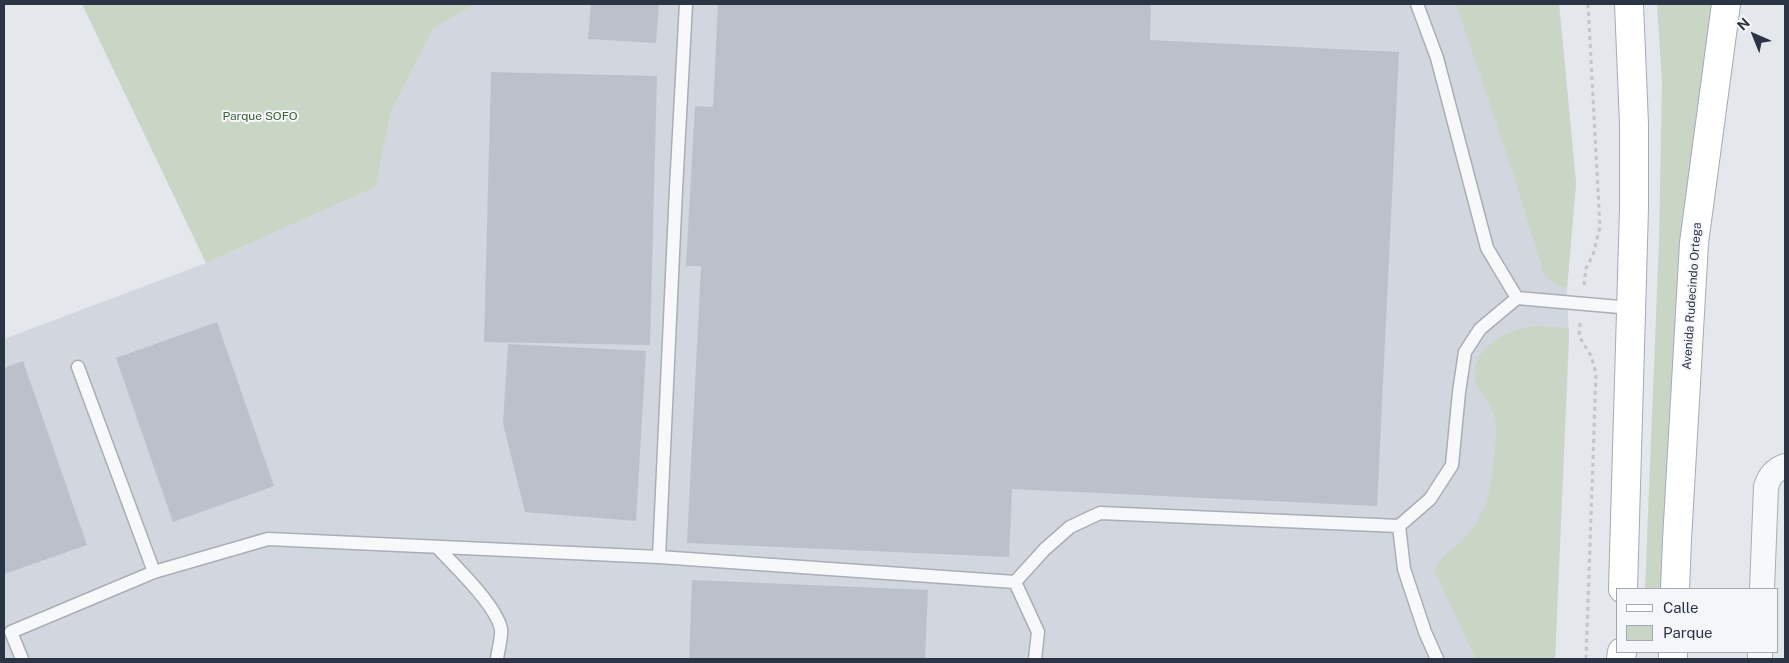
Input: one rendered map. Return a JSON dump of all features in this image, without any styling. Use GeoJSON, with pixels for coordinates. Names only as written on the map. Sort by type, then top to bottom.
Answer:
{"type":"FeatureCollection","features":[{"type":"Feature","properties":{"kind":"main road"},"geometry":{"type":"LineString","coordinates":[[1623,588],[1634,124],[1629,4]]}},
{"type":"Feature","properties":{"kind":"main road","name":"Avenida Rudecindo Ortega"},"geometry":{"type":"LineString","coordinates":[[1675,588],[1694,243],[1726,4]]}},
{"type":"Feature","properties":{"kind":"street"},"geometry":{"type":"LineString","coordinates":[[1762,588],[1766,487],[1768,479],[1773,472],[1785,466]]}},
{"type":"Feature","properties":{"kind":"lane"},"geometry":{"type":"LineString","coordinates":[[660,557],[686,4]]}},
{"type":"Feature","properties":{"kind":"lane"},"geometry":{"type":"LineString","coordinates":[[1417,4],[1437,58],[1487,248],[1517,298]]}},
{"type":"Feature","properties":{"kind":"lane"},"geometry":{"type":"LineString","coordinates":[[1015,582],[1045,549],[1070,526],[1100,513],[1399,526],[1430,499],[1452,465],[1465,352],[1480,329],[1517,298],[1631,308]]}},
{"type":"Feature","properties":{"kind":"lane"},"geometry":{"type":"LineString","coordinates":[[78,367],[154,572]]}},
{"type":"Feature","properties":{"kind":"lane"},"geometry":{"type":"LineString","coordinates":[[1399,526],[1404,569],[1425,632],[1438,659]]}},
{"type":"Feature","properties":{"kind":"lane"},"geometry":{"type":"LineString","coordinates":[[22,659],[11,632],[154,572],[268,539],[660,557],[1015,582]]}},
{"type":"Feature","properties":{"kind":"lane"},"geometry":{"type":"LineString","coordinates":[[437,547],[498,617],[501,631],[497,659]]}},
{"type":"Feature","properties":{"kind":"lane"},"geometry":{"type":"LineString","coordinates":[[1015,582],[1038,632],[1036,659]]}},
{"type":"Feature","properties":{"kind":"path"},"geometry":{"type":"LineString","coordinates":[[1586,659],[1596,373],[1591,356],[1579,336],[1586,268],[1594,255],[1600,226],[1588,4]]}},
{"type":"Feature","properties":{"kind":"shaded area"},"geometry":{"type":"Polygon","coordinates":[[[476,4],[1559,4],[1576,183],[1567,288],[1569,342],[1555,659],[4,659],[4,339],[206,263],[376,187],[391,112],[434,28],[476,4]]]}},
{"type":"Feature","properties":{"kind":"green space","name":"Parque SOFO"},"geometry":{"type":"Polygon","coordinates":[[[82,4],[476,4],[434,28],[391,112],[376,187],[206,263],[82,4]]]}},
{"type":"Feature","properties":{"kind":"green space"},"geometry":{"type":"Polygon","coordinates":[[[1456,4],[1559,4],[1576,183],[1567,288],[1557,286],[1544,274],[1511,167],[1456,4]]]}},
{"type":"Feature","properties":{"kind":"green space"},"geometry":{"type":"Polygon","coordinates":[[[1657,4],[1714,4],[1667,588],[1645,588],[1659,242],[1662,82],[1657,4]]]}},
{"type":"Feature","properties":{"kind":"green space"},"geometry":{"type":"Polygon","coordinates":[[[1535,326],[1569,328],[1555,659],[1476,659],[1434,570],[1443,557],[1461,542],[1470,531],[1482,512],[1488,494],[1494,460],[1496,427],[1494,413],[1476,383],[1475,367],[1479,357],[1486,348],[1504,335],[1535,326]]]}},
{"type":"Feature","properties":{"kind":"building"},"geometry":{"type":"Polygon","coordinates":[[[591,4],[659,4],[656,43],[588,39],[591,4]]]}},
{"type":"Feature","properties":{"kind":"building"},"geometry":{"type":"Polygon","coordinates":[[[718,4],[1151,4],[1150,40],[1399,52],[1377,506],[1012,489],[1009,557],[687,543],[701,266],[686,266],[695,106],[713,107],[718,4]]]}},
{"type":"Feature","properties":{"kind":"building"},"geometry":{"type":"Polygon","coordinates":[[[491,72],[657,76],[650,345],[484,342],[491,72]]]}},
{"type":"Feature","properties":{"kind":"building"},"geometry":{"type":"Polygon","coordinates":[[[217,322],[274,486],[173,522],[116,358],[217,322]]]}},
{"type":"Feature","properties":{"kind":"building"},"geometry":{"type":"Polygon","coordinates":[[[508,344],[646,351],[636,521],[525,512],[503,423],[508,344]]]}},
{"type":"Feature","properties":{"kind":"building"},"geometry":{"type":"Polygon","coordinates":[[[23,361],[87,545],[4,574],[4,368],[23,361]]]}},
{"type":"Feature","properties":{"kind":"building"},"geometry":{"type":"Polygon","coordinates":[[[692,580],[928,590],[925,659],[689,659],[692,580]]]}}]}
